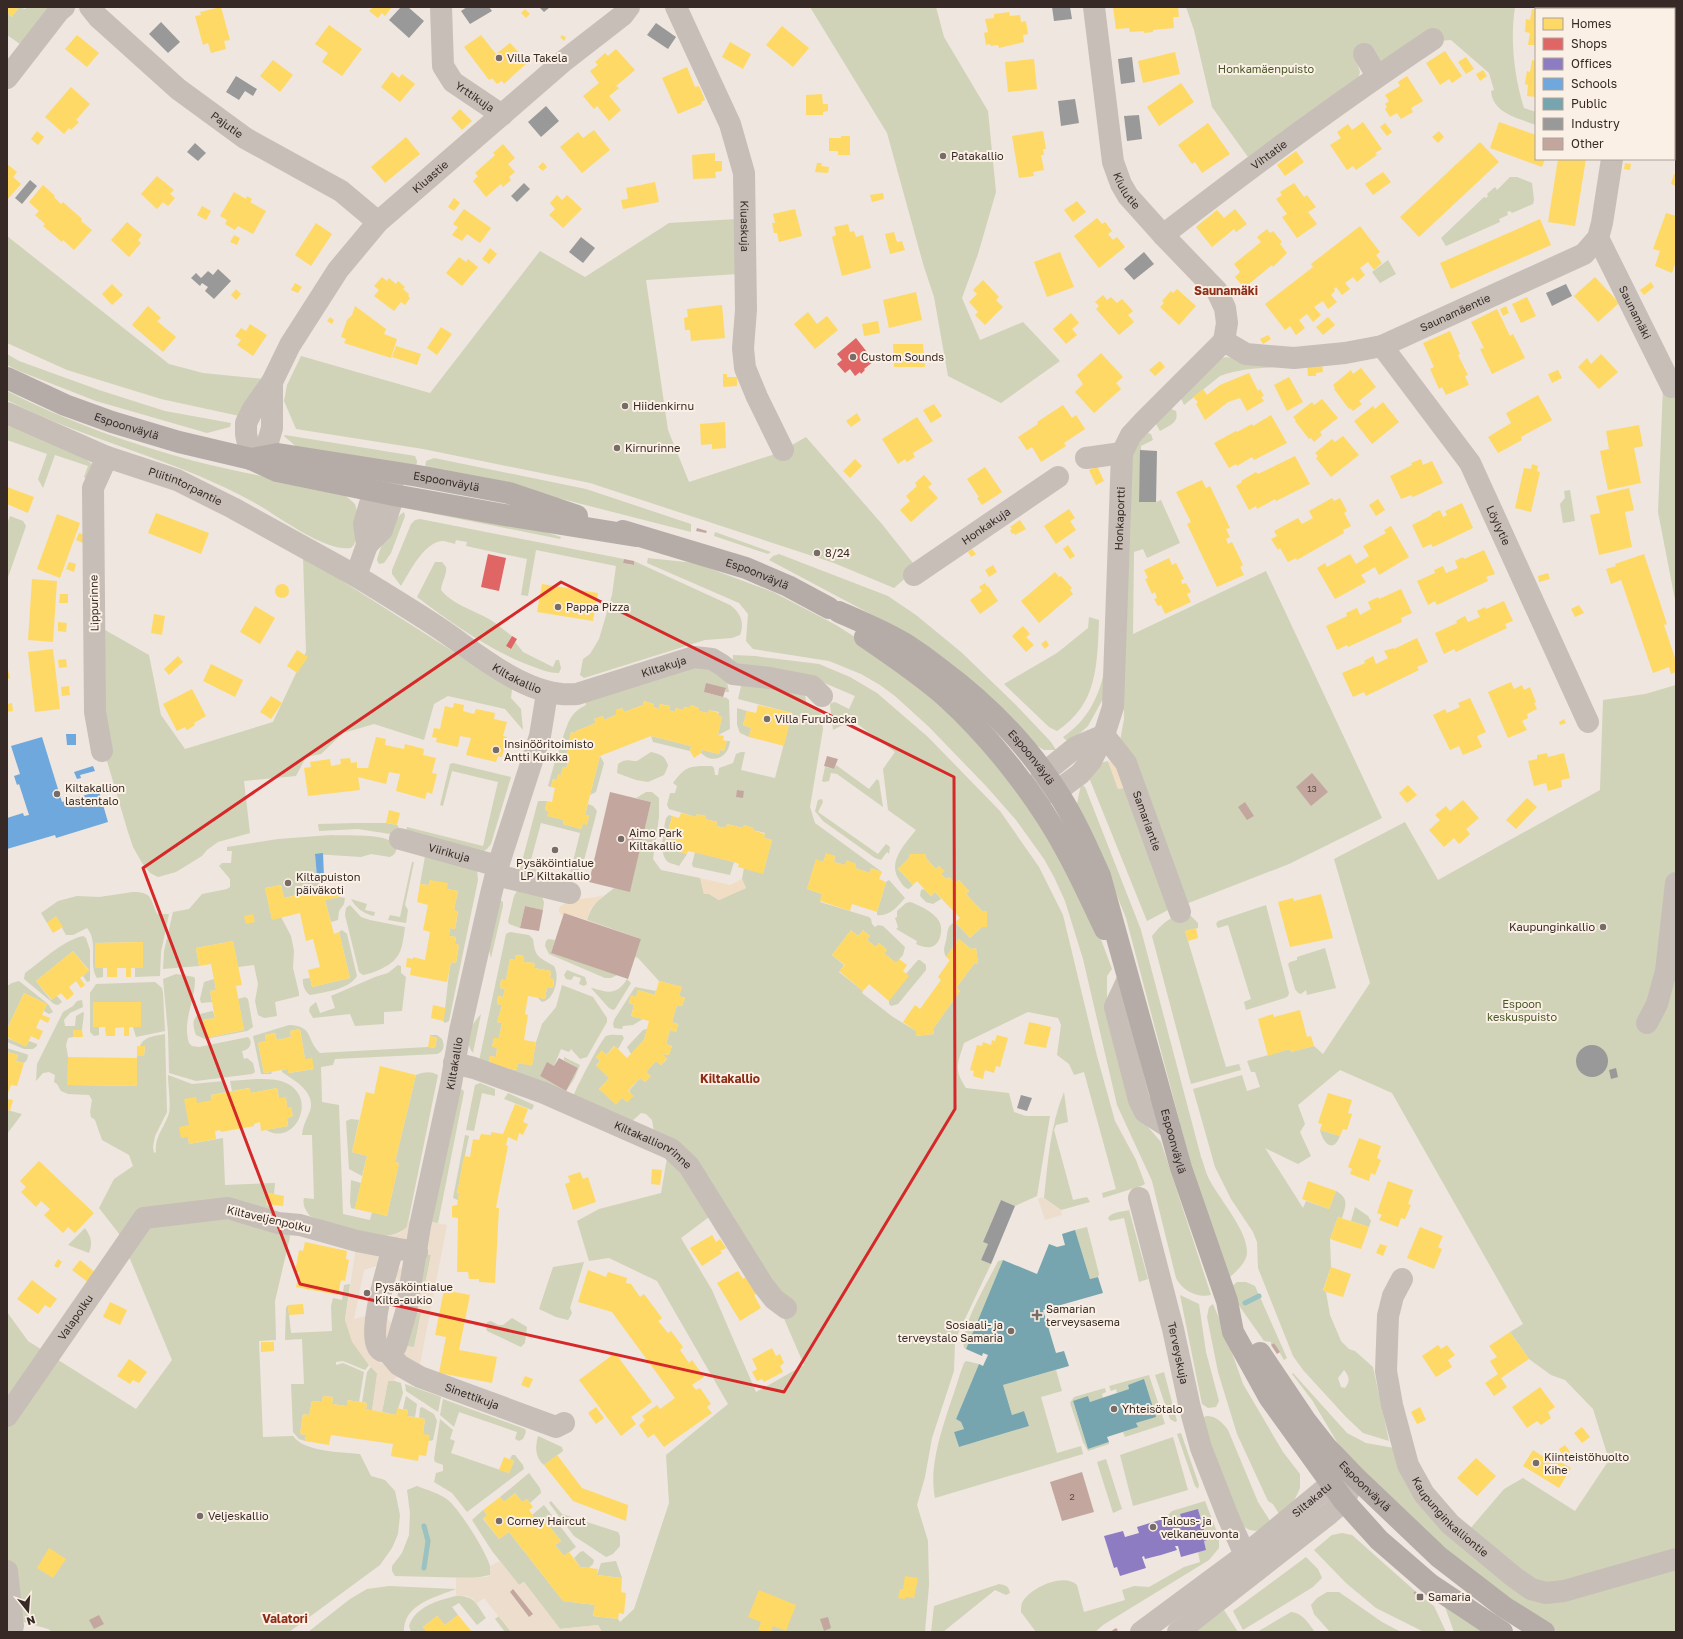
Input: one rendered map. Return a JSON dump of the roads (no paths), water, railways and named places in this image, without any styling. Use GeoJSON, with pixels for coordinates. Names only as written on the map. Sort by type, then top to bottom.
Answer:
{"type":"FeatureCollection","features":[{"type":"Feature","properties":{"kind":"main road","name":"Espoonväylä"},"geometry":{"type":"LineString","coordinates":[[7,378],[65,405],[112,422],[179,442],[251,459],[277,471],[384,493],[499,514],[636,536]]}},
{"type":"Feature","properties":{"kind":"main road","name":"Espoonväylä"},"geometry":{"type":"LineString","coordinates":[[251,459],[278,454],[509,493],[636,536],[746,568],[788,586],[835,613],[907,645],[960,683],[992,712],[1012,733],[1057,791],[1084,841],[1100,876],[1192,1204],[1227,1301],[1233,1332],[1269,1397],[1338,1492],[1379,1540],[1430,1585],[1502,1632]]}},
{"type":"Feature","properties":{"kind":"main road","name":"Espoonväylä"},"geometry":{"type":"LineString","coordinates":[[835,613],[897,658],[945,696],[975,726],[1031,795],[1066,849],[1128,979]]}},
{"type":"Feature","properties":{"kind":"main road","name":"Espoonväylä"},"geometry":{"type":"LineString","coordinates":[[1227,1301],[1305,1420],[1327,1448],[1355,1478],[1439,1557],[1504,1607],[1544,1632]]}},
{"type":"Feature","properties":{"kind":"street"},"geometry":{"type":"LineString","coordinates":[[7,78],[39,35],[64,7]]}},
{"type":"Feature","properties":{"kind":"street","name":"Pajutie"},"geometry":{"type":"LineString","coordinates":[[90,7],[98,17],[168,79],[244,138],[341,191],[378,222]]}},
{"type":"Feature","properties":{"kind":"street","name":"Yrttikuja"},"geometry":{"type":"LineString","coordinates":[[441,7],[443,66],[453,82],[502,114]]}},
{"type":"Feature","properties":{"kind":"street","name":"Kiuastie"},"geometry":{"type":"LineString","coordinates":[[251,459],[246,434],[246,423],[253,409],[272,382],[290,345],[338,270],[378,222],[565,60],[623,15],[629,7]]}},
{"type":"Feature","properties":{"kind":"street","name":"Kiuaskuja"},"geometry":{"type":"LineString","coordinates":[[676,7],[730,124],[744,174],[746,310],[742,348],[745,368],[777,440],[783,450]]}},
{"type":"Feature","properties":{"kind":"street","name":"Kiulutie"},"geometry":{"type":"LineString","coordinates":[[1094,7],[1114,162],[1121,184],[1128,196],[1162,235],[1217,290],[1225,308],[1228,323],[1224,341]]}},
{"type":"Feature","properties":{"kind":"street","name":"Vihtatie"},"geometry":{"type":"LineString","coordinates":[[1162,235],[1230,183],[1377,76],[1433,39]]}},
{"type":"Feature","properties":{"kind":"street"},"geometry":{"type":"LineString","coordinates":[[1364,54],[1377,76]]}},
{"type":"Feature","properties":{"kind":"street","name":"Saunamäentie"},"geometry":{"type":"LineString","coordinates":[[1224,341],[1246,354],[1294,358],[1345,353],[1382,346],[1584,254],[1598,238],[1602,223],[1612,160]]}},
{"type":"Feature","properties":{"kind":"street","name":"Saunamäki"},"geometry":{"type":"LineString","coordinates":[[1598,238],[1672,387]]}},
{"type":"Feature","properties":{"kind":"street","name":"Honkaportti"},"geometry":{"type":"LineString","coordinates":[[1031,795],[1057,791],[1080,774],[1091,761],[1104,735],[1113,707],[1122,453],[1131,435],[1224,341]]}},
{"type":"Feature","properties":{"kind":"street","name":"Löylytie"},"geometry":{"type":"LineString","coordinates":[[1382,346],[1470,463],[1588,722]]}},
{"type":"Feature","properties":{"kind":"street","name":"Pliitintorpantie"},"geometry":{"type":"LineString","coordinates":[[7,413],[107,457],[177,480],[233,508],[356,576]]}},
{"type":"Feature","properties":{"kind":"street"},"geometry":{"type":"LineString","coordinates":[[1086,458],[1109,453],[1122,453]]}},
{"type":"Feature","properties":{"kind":"street","name":"Lippurinne"},"geometry":{"type":"LineString","coordinates":[[102,751],[95,712],[93,488],[107,457]]}},
{"type":"Feature","properties":{"kind":"street"},"geometry":{"type":"LineString","coordinates":[[356,576],[367,545],[364,524],[384,493],[389,472]]}},
{"type":"Feature","properties":{"kind":"street","name":"Honkakuja"},"geometry":{"type":"LineString","coordinates":[[914,575],[1058,477]]}},
{"type":"Feature","properties":{"kind":"street","name":"Kiltakallio"},"geometry":{"type":"LineString","coordinates":[[356,576],[399,601],[521,682],[547,693],[540,736],[497,870],[420,1226],[406,1312],[398,1342],[396,1346],[387,1351]]}},
{"type":"Feature","properties":{"kind":"street","name":"Kiltakuja"},"geometry":{"type":"LineString","coordinates":[[547,693],[564,696],[577,694],[694,657],[712,659],[733,674],[770,678],[812,686],[822,696]]}},
{"type":"Feature","properties":{"kind":"street"},"geometry":{"type":"LineString","coordinates":[[1031,795],[1044,773],[1076,747],[1104,735]]}},
{"type":"Feature","properties":{"kind":"street","name":"Samariantie"},"geometry":{"type":"LineString","coordinates":[[1104,735],[1126,763],[1180,912]]}},
{"type":"Feature","properties":{"kind":"street","name":"Viirikuja"},"geometry":{"type":"LineString","coordinates":[[400,839],[497,870]]}},
{"type":"Feature","properties":{"kind":"street"},"geometry":{"type":"LineString","coordinates":[[497,870],[570,893]]}},
{"type":"Feature","properties":{"kind":"street"},"geometry":{"type":"LineString","coordinates":[[1647,1024],[1657,1004],[1666,971],[1676,883]]}},
{"type":"Feature","properties":{"kind":"street","name":"Kiltakallionrinne"},"geometry":{"type":"LineString","coordinates":[[454,1064],[474,1068],[544,1093],[671,1149],[689,1166],[763,1285],[774,1299],[786,1308]]}},
{"type":"Feature","properties":{"kind":"street","name":"Terveyskuja"},"geometry":{"type":"LineString","coordinates":[[1139,1198],[1173,1329],[1190,1408],[1201,1448],[1228,1517],[1251,1563]]}},
{"type":"Feature","properties":{"kind":"street","name":"Kiltaveljenpolku"},"geometry":{"type":"LineString","coordinates":[[144,1218],[228,1208],[278,1223],[300,1225],[357,1241],[393,1248]]}},
{"type":"Feature","properties":{"kind":"street","name":"Valapolku"},"geometry":{"type":"LineString","coordinates":[[7,1416],[144,1218]]}},
{"type":"Feature","properties":{"kind":"street"},"geometry":{"type":"LineString","coordinates":[[387,1351],[380,1350],[377,1346],[374,1330],[384,1278],[393,1248],[416,1252]]}},
{"type":"Feature","properties":{"kind":"street","name":"Kaupunginkalliontie"},"geometry":{"type":"LineString","coordinates":[[1402,1278],[1393,1296],[1388,1316],[1386,1371],[1408,1465],[1424,1494],[1450,1524],[1514,1577],[1531,1589],[1546,1593],[1564,1590],[1676,1559]]}},
{"type":"Feature","properties":{"kind":"street","name":"Sinettikuja"},"geometry":{"type":"LineString","coordinates":[[387,1351],[399,1366],[420,1377],[556,1427],[564,1423]]}},
{"type":"Feature","properties":{"kind":"street","name":"Siltakatu"},"geometry":{"type":"LineString","coordinates":[[1178,1632],[1251,1563],[1355,1478]]}},
{"type":"Feature","properties":{"kind":"street","name":"Siltakatu"},"geometry":{"type":"LineString","coordinates":[[1141,1632],[1251,1563]]}},
{"type":"Feature","properties":{"kind":"street"},"geometry":{"type":"LineString","coordinates":[[7,1571],[13,1626],[7,1624]]}},
{"type":"Feature","properties":{"kind":"waterway"},"geometry":{"type":"LineString","coordinates":[[1245,1303],[1259,1296]]}},
{"type":"Feature","properties":{"kind":"waterway"},"geometry":{"type":"LineString","coordinates":[[424,1526],[428,1541],[424,1568]]}},
{"type":"Feature","properties":{"kind":"place","name":"Villa Takela"},"geometry":{"type":"Point","coordinates":[499,58]}},
{"type":"Feature","properties":{"kind":"place","name":"Patakallio"},"geometry":{"type":"Point","coordinates":[943,156]}},
{"type":"Feature","properties":{"kind":"place","name":"Custom Sounds"},"geometry":{"type":"Point","coordinates":[853,357]}},
{"type":"Feature","properties":{"kind":"place","name":"Hiidenkirnu"},"geometry":{"type":"Point","coordinates":[625,406]}},
{"type":"Feature","properties":{"kind":"place","name":"Kirnurinne"},"geometry":{"type":"Point","coordinates":[617,448]}},
{"type":"Feature","properties":{"kind":"place","name":"8/24"},"geometry":{"type":"Point","coordinates":[817,553]}},
{"type":"Feature","properties":{"kind":"place","name":"Pappa Pizza"},"geometry":{"type":"Point","coordinates":[558,607]}},
{"type":"Feature","properties":{"kind":"place","name":"Villa Furubacka"},"geometry":{"type":"Point","coordinates":[767,719]}},
{"type":"Feature","properties":{"kind":"place","name":"Insinööritoimisto Antti Kuikka"},"geometry":{"type":"Point","coordinates":[496,750]}},
{"type":"Feature","properties":{"kind":"place","name":"Kiltakallion lastentalo"},"geometry":{"type":"Point","coordinates":[57,794]}},
{"type":"Feature","properties":{"kind":"place","name":"Aimo Park Kiltakallio"},"geometry":{"type":"Point","coordinates":[621,839]}},
{"type":"Feature","properties":{"kind":"place","name":"Pysäköintialue LP Kiltakallio"},"geometry":{"type":"Point","coordinates":[555,850]}},
{"type":"Feature","properties":{"kind":"place","name":"Kiltapuiston päiväkoti"},"geometry":{"type":"Point","coordinates":[288,883]}},
{"type":"Feature","properties":{"kind":"place","name":"Kaupunginkallio"},"geometry":{"type":"Point","coordinates":[1603,927]}},
{"type":"Feature","properties":{"kind":"place","name":"Pysäköintialue Kilta-aukio"},"geometry":{"type":"Point","coordinates":[367,1293]}},
{"type":"Feature","properties":{"kind":"place","name":"Samarian terveysasema"},"geometry":{"type":"Point","coordinates":[1037,1315]}},
{"type":"Feature","properties":{"kind":"place","name":"Sosiaali- ja terveystalo Samaria"},"geometry":{"type":"Point","coordinates":[1011,1331]}},
{"type":"Feature","properties":{"kind":"place","name":"Yhteisötalo"},"geometry":{"type":"Point","coordinates":[1114,1409]}},
{"type":"Feature","properties":{"kind":"place","name":"Kiinteistöhuolto Kihe"},"geometry":{"type":"Point","coordinates":[1536,1463]}},
{"type":"Feature","properties":{"kind":"place","name":"Veljeskallio"},"geometry":{"type":"Point","coordinates":[200,1516]}},
{"type":"Feature","properties":{"kind":"place","name":"Corney Haircut"},"geometry":{"type":"Point","coordinates":[499,1521]}},
{"type":"Feature","properties":{"kind":"place","name":"Talous- ja velkaneuvonta"},"geometry":{"type":"Point","coordinates":[1153,1527]}},
{"type":"Feature","properties":{"kind":"place","name":"Samaria"},"geometry":{"type":"Point","coordinates":[1420,1597]}},
{"type":"Feature","properties":{"kind":"district","name":"Saunamäki"},"geometry":{"type":"Point","coordinates":[1226,291]}},
{"type":"Feature","properties":{"kind":"district","name":"Kiltakallio"},"geometry":{"type":"Point","coordinates":[730,1079]}},
{"type":"Feature","properties":{"kind":"district","name":"Valatori"},"geometry":{"type":"Point","coordinates":[285,1619]}},
{"type":"Feature","properties":{"kind":"park label","name":"Honkamäenpuisto"},"geometry":{"type":"Point","coordinates":[1266,69]}},
{"type":"Feature","properties":{"kind":"park label","name":"Espoon keskuspuisto"},"geometry":{"type":"Point","coordinates":[1522,1010]}}]}
